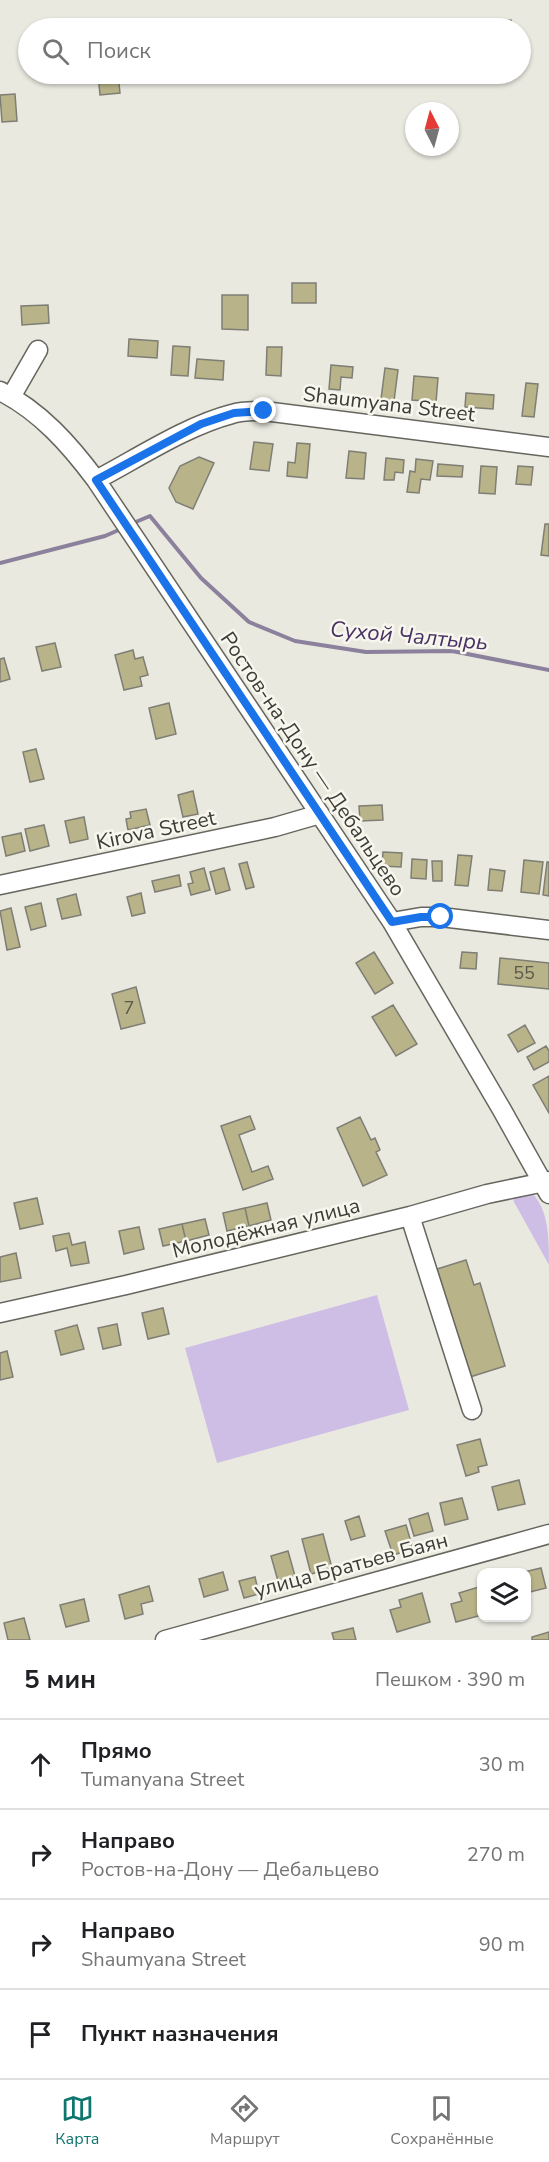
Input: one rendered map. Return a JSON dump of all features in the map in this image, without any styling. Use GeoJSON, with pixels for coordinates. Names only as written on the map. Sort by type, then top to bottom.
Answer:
{"type":"FeatureCollection","features":[{"type":"Feature","properties":{"kind":"street"},"geometry":{"type":"LineString","coordinates":[[6,394],[38,350]]}},
{"type":"Feature","properties":{"kind":"street","name":"Ростов-на-Дону — Дебальцево"},"geometry":{"type":"LineString","coordinates":[[6,394],[51,427],[76,453],[96,480],[392,922],[547,1185]]}},
{"type":"Feature","properties":{"kind":"street","name":"Shaumyana Street"},"geometry":{"type":"LineString","coordinates":[[96,480],[201,424],[234,413],[248,411],[549,447]]}},
{"type":"Feature","properties":{"kind":"street","name":"Kirova Street"},"geometry":{"type":"LineString","coordinates":[[0,885],[275,827],[320,814]]}},
{"type":"Feature","properties":{"kind":"street"},"geometry":{"type":"LineString","coordinates":[[392,922],[421,917],[441,917],[549,930]]}},
{"type":"Feature","properties":{"kind":"street","name":"Молодёжная улица"},"geometry":{"type":"LineString","coordinates":[[0,1313],[410,1216],[487,1194],[547,1185]]}},
{"type":"Feature","properties":{"kind":"street"},"geometry":{"type":"LineString","coordinates":[[410,1216],[472,1410]]}},
{"type":"Feature","properties":{"kind":"street","name":"улица Братьев Баян"},"geometry":{"type":"LineString","coordinates":[[165,1640],[549,1534]]}},
{"type":"Feature","properties":{"kind":"shaded area"},"geometry":{"type":"Polygon","coordinates":[[[532,1193],[538,1200],[545,1217],[549,1265],[514,1202],[513,1197],[532,1193]]]}},
{"type":"Feature","properties":{"kind":"shaded area"},"geometry":{"type":"Polygon","coordinates":[[[377,1295],[409,1410],[217,1463],[185,1348],[377,1295]]]}},
{"type":"Feature","properties":{"kind":"building"},"geometry":{"type":"Polygon","coordinates":[[[99,84],[119,84],[120,93],[100,95],[99,84]]]}},
{"type":"Feature","properties":{"kind":"building"},"geometry":{"type":"Polygon","coordinates":[[[15,94],[17,121],[2,122],[0,95],[15,94]]]}},
{"type":"Feature","properties":{"kind":"building"},"geometry":{"type":"Polygon","coordinates":[[[292,283],[316,283],[316,303],[292,303],[292,283]]]}},
{"type":"Feature","properties":{"kind":"building"},"geometry":{"type":"Polygon","coordinates":[[[222,295],[248,295],[248,330],[222,329],[222,295]]]}},
{"type":"Feature","properties":{"kind":"building"},"geometry":{"type":"Polygon","coordinates":[[[48,305],[49,323],[22,325],[21,306],[48,305]]]}},
{"type":"Feature","properties":{"kind":"building"},"geometry":{"type":"Polygon","coordinates":[[[129,339],[158,341],[157,358],[128,356],[129,339]]]}},
{"type":"Feature","properties":{"kind":"building"},"geometry":{"type":"Polygon","coordinates":[[[173,346],[190,347],[188,376],[171,375],[173,346]]]}},
{"type":"Feature","properties":{"kind":"building"},"geometry":{"type":"Polygon","coordinates":[[[267,347],[282,347],[281,376],[266,375],[267,347]]]}},
{"type":"Feature","properties":{"kind":"building"},"geometry":{"type":"Polygon","coordinates":[[[197,359],[224,361],[223,380],[195,378],[197,359]]]}},
{"type":"Feature","properties":{"kind":"building"},"geometry":{"type":"Polygon","coordinates":[[[331,365],[353,367],[352,378],[341,377],[340,390],[329,389],[331,365]]]}},
{"type":"Feature","properties":{"kind":"building"},"geometry":{"type":"Polygon","coordinates":[[[385,368],[398,370],[394,401],[381,399],[385,368]]]}},
{"type":"Feature","properties":{"kind":"building"},"geometry":{"type":"Polygon","coordinates":[[[414,376],[438,378],[436,402],[412,400],[414,376]]]}},
{"type":"Feature","properties":{"kind":"building"},"geometry":{"type":"Polygon","coordinates":[[[526,383],[538,384],[534,417],[522,416],[526,383]]]}},
{"type":"Feature","properties":{"kind":"building"},"geometry":{"type":"Polygon","coordinates":[[[466,393],[494,395],[493,409],[465,407],[466,393]]]}},
{"type":"Feature","properties":{"kind":"building"},"geometry":{"type":"Polygon","coordinates":[[[254,442],[273,444],[269,471],[250,469],[254,442]]]}},
{"type":"Feature","properties":{"kind":"building"},"geometry":{"type":"Polygon","coordinates":[[[297,443],[310,444],[307,478],[287,476],[288,462],[295,463],[297,443]]]}},
{"type":"Feature","properties":{"kind":"building"},"geometry":{"type":"Polygon","coordinates":[[[349,451],[366,453],[364,479],[346,478],[349,451]]]}},
{"type":"Feature","properties":{"kind":"building"},"geometry":{"type":"Polygon","coordinates":[[[199,457],[214,463],[193,509],[176,502],[169,488],[180,466],[199,457]]]}},
{"type":"Feature","properties":{"kind":"building"},"geometry":{"type":"Polygon","coordinates":[[[386,458],[404,460],[403,473],[395,472],[394,480],[384,480],[386,458]]]}},
{"type":"Feature","properties":{"kind":"building"},"geometry":{"type":"Polygon","coordinates":[[[416,459],[433,461],[430,480],[421,479],[419,493],[407,492],[410,471],[415,472],[416,459]]]}},
{"type":"Feature","properties":{"kind":"building"},"geometry":{"type":"Polygon","coordinates":[[[438,464],[463,466],[462,477],[437,476],[438,464]]]}},
{"type":"Feature","properties":{"kind":"building"},"geometry":{"type":"Polygon","coordinates":[[[481,466],[497,467],[495,494],[479,493],[481,466]]]}},
{"type":"Feature","properties":{"kind":"building"},"geometry":{"type":"Polygon","coordinates":[[[518,466],[533,467],[531,485],[516,484],[518,466]]]}},
{"type":"Feature","properties":{"kind":"building"},"geometry":{"type":"Polygon","coordinates":[[[545,524],[549,524],[549,556],[541,555],[545,524]]]}},
{"type":"Feature","properties":{"kind":"building"},"geometry":{"type":"Polygon","coordinates":[[[55,643],[61,667],[42,671],[36,647],[55,643]]]}},
{"type":"Feature","properties":{"kind":"building"},"geometry":{"type":"Polygon","coordinates":[[[133,650],[135,659],[143,657],[148,675],[140,677],[142,686],[124,690],[115,655],[133,650]]]}},
{"type":"Feature","properties":{"kind":"building"},"geometry":{"type":"Polygon","coordinates":[[[4,658],[10,679],[0,682],[0,659],[4,658]]]}},
{"type":"Feature","properties":{"kind":"building"},"geometry":{"type":"Polygon","coordinates":[[[169,703],[176,734],[156,739],[149,708],[169,703]]]}},
{"type":"Feature","properties":{"kind":"building"},"geometry":{"type":"Polygon","coordinates":[[[36,749],[44,779],[30,782],[23,752],[36,749]]]}},
{"type":"Feature","properties":{"kind":"building"},"geometry":{"type":"Polygon","coordinates":[[[193,791],[198,814],[183,817],[178,795],[193,791]]]}},
{"type":"Feature","properties":{"kind":"building"},"geometry":{"type":"Polygon","coordinates":[[[382,805],[383,820],[360,821],[359,806],[382,805]]]}},
{"type":"Feature","properties":{"kind":"building"},"geometry":{"type":"Polygon","coordinates":[[[146,809],[150,825],[128,830],[126,819],[131,818],[130,812],[146,809]]]}},
{"type":"Feature","properties":{"kind":"building"},"geometry":{"type":"Polygon","coordinates":[[[84,817],[88,839],[70,843],[65,821],[84,817]]]}},
{"type":"Feature","properties":{"kind":"building"},"geometry":{"type":"Polygon","coordinates":[[[44,825],[49,846],[30,851],[25,829],[44,825]]]}},
{"type":"Feature","properties":{"kind":"building"},"geometry":{"type":"Polygon","coordinates":[[[21,833],[25,851],[6,856],[2,837],[21,833]]]}},
{"type":"Feature","properties":{"kind":"building"},"geometry":{"type":"Polygon","coordinates":[[[383,852],[402,853],[401,867],[382,866],[383,852]]]}},
{"type":"Feature","properties":{"kind":"building"},"geometry":{"type":"Polygon","coordinates":[[[458,855],[472,856],[468,886],[455,885],[458,855]]]}},
{"type":"Feature","properties":{"kind":"building"},"geometry":{"type":"Polygon","coordinates":[[[412,859],[427,860],[426,879],[411,878],[412,859]]]}},
{"type":"Feature","properties":{"kind":"building"},"geometry":{"type":"Polygon","coordinates":[[[524,860],[543,862],[539,894],[521,892],[524,860]]]}},
{"type":"Feature","properties":{"kind":"building"},"geometry":{"type":"Polygon","coordinates":[[[432,861],[442,861],[442,881],[433,881],[432,861]]]}},
{"type":"Feature","properties":{"kind":"building"},"geometry":{"type":"Polygon","coordinates":[[[247,862],[254,887],[246,889],[239,864],[247,862]]]}},
{"type":"Feature","properties":{"kind":"building"},"geometry":{"type":"Polygon","coordinates":[[[547,862],[549,862],[549,896],[543,895],[547,862]]]}},
{"type":"Feature","properties":{"kind":"building"},"geometry":{"type":"Polygon","coordinates":[[[204,868],[210,890],[191,895],[188,884],[193,883],[190,872],[204,868]]]}},
{"type":"Feature","properties":{"kind":"building"},"geometry":{"type":"Polygon","coordinates":[[[224,868],[230,890],[216,894],[210,872],[224,868]]]}},
{"type":"Feature","properties":{"kind":"building"},"geometry":{"type":"Polygon","coordinates":[[[490,869],[505,871],[502,891],[488,890],[490,869]]]}},
{"type":"Feature","properties":{"kind":"building"},"geometry":{"type":"Polygon","coordinates":[[[179,875],[181,886],[155,892],[152,881],[179,875]]]}},
{"type":"Feature","properties":{"kind":"building"},"geometry":{"type":"Polygon","coordinates":[[[141,893],[145,913],[132,916],[127,897],[141,893]]]}},
{"type":"Feature","properties":{"kind":"building"},"geometry":{"type":"Polygon","coordinates":[[[76,894],[81,915],[62,919],[57,899],[76,894]]]}},
{"type":"Feature","properties":{"kind":"building"},"geometry":{"type":"Polygon","coordinates":[[[41,903],[46,926],[31,930],[25,907],[41,903]]]}},
{"type":"Feature","properties":{"kind":"building"},"geometry":{"type":"Polygon","coordinates":[[[11,908],[20,947],[7,950],[0,911],[11,908]]]}},
{"type":"Feature","properties":{"kind":"building"},"geometry":{"type":"Polygon","coordinates":[[[374,952],[393,983],[375,994],[356,963],[374,952]]]}},
{"type":"Feature","properties":{"kind":"building"},"geometry":{"type":"Polygon","coordinates":[[[462,952],[477,953],[476,969],[460,968],[462,952]]]}},
{"type":"Feature","properties":{"kind":"building"},"geometry":{"type":"Polygon","coordinates":[[[500,958],[549,963],[549,989],[498,984],[500,958]]]}},
{"type":"Feature","properties":{"kind":"building"},"geometry":{"type":"Polygon","coordinates":[[[136,987],[145,1023],[121,1029],[112,994],[136,987]]]}},
{"type":"Feature","properties":{"kind":"building"},"geometry":{"type":"Polygon","coordinates":[[[393,1005],[417,1044],[396,1056],[372,1017],[393,1005]]]}},
{"type":"Feature","properties":{"kind":"building"},"geometry":{"type":"Polygon","coordinates":[[[525,1025],[535,1043],[518,1052],[508,1035],[525,1025]]]}},
{"type":"Feature","properties":{"kind":"building"},"geometry":{"type":"Polygon","coordinates":[[[546,1046],[549,1051],[549,1062],[534,1070],[527,1057],[546,1046]]]}},
{"type":"Feature","properties":{"kind":"building"},"geometry":{"type":"Polygon","coordinates":[[[549,1076],[549,1113],[533,1085],[549,1076]]]}},
{"type":"Feature","properties":{"kind":"building"},"geometry":{"type":"Polygon","coordinates":[[[250,1116],[255,1129],[239,1135],[252,1172],[268,1166],[273,1179],[243,1190],[221,1126],[250,1116]]]}},
{"type":"Feature","properties":{"kind":"building"},"geometry":{"type":"Polygon","coordinates":[[[360,1117],[371,1140],[375,1138],[380,1150],[376,1152],[387,1175],[363,1186],[337,1128],[360,1117]]]}},
{"type":"Feature","properties":{"kind":"building"},"geometry":{"type":"Polygon","coordinates":[[[37,1198],[43,1224],[20,1229],[14,1203],[37,1198]]]}},
{"type":"Feature","properties":{"kind":"building"},"geometry":{"type":"Polygon","coordinates":[[[267,1203],[271,1220],[249,1226],[245,1208],[267,1203]]]}},
{"type":"Feature","properties":{"kind":"building"},"geometry":{"type":"Polygon","coordinates":[[[245,1208],[249,1226],[227,1231],[223,1213],[245,1208]]]}},
{"type":"Feature","properties":{"kind":"building"},"geometry":{"type":"Polygon","coordinates":[[[205,1219],[209,1235],[186,1241],[182,1224],[205,1219]]]}},
{"type":"Feature","properties":{"kind":"building"},"geometry":{"type":"Polygon","coordinates":[[[182,1224],[186,1241],[163,1246],[159,1229],[182,1224]]]}},
{"type":"Feature","properties":{"kind":"building"},"geometry":{"type":"Polygon","coordinates":[[[139,1227],[144,1249],[124,1254],[119,1231],[139,1227]]]}},
{"type":"Feature","properties":{"kind":"building"},"geometry":{"type":"Polygon","coordinates":[[[69,1233],[72,1245],[85,1242],[89,1263],[71,1266],[67,1248],[56,1251],[53,1236],[69,1233]]]}},
{"type":"Feature","properties":{"kind":"building"},"geometry":{"type":"Polygon","coordinates":[[[16,1253],[21,1278],[0,1282],[0,1257],[16,1253]]]}},
{"type":"Feature","properties":{"kind":"building"},"geometry":{"type":"Polygon","coordinates":[[[466,1260],[474,1285],[480,1283],[505,1366],[470,1377],[437,1269],[466,1260]]]}},
{"type":"Feature","properties":{"kind":"building"},"geometry":{"type":"Polygon","coordinates":[[[163,1308],[169,1334],[148,1339],[142,1313],[163,1308]]]}},
{"type":"Feature","properties":{"kind":"building"},"geometry":{"type":"Polygon","coordinates":[[[117,1324],[121,1345],[103,1349],[98,1328],[117,1324]]]}},
{"type":"Feature","properties":{"kind":"building"},"geometry":{"type":"Polygon","coordinates":[[[77,1325],[84,1349],[61,1355],[55,1331],[77,1325]]]}},
{"type":"Feature","properties":{"kind":"building"},"geometry":{"type":"Polygon","coordinates":[[[7,1351],[13,1377],[0,1380],[0,1353],[7,1351]]]}},
{"type":"Feature","properties":{"kind":"building"},"geometry":{"type":"Polygon","coordinates":[[[480,1439],[487,1465],[478,1467],[479,1472],[466,1476],[457,1445],[480,1439]]]}},
{"type":"Feature","properties":{"kind":"building"},"geometry":{"type":"Polygon","coordinates":[[[519,1480],[525,1504],[498,1510],[492,1487],[519,1480]]]}},
{"type":"Feature","properties":{"kind":"building"},"geometry":{"type":"Polygon","coordinates":[[[462,1498],[468,1519],[445,1525],[440,1503],[462,1498]]]}},
{"type":"Feature","properties":{"kind":"building"},"geometry":{"type":"Polygon","coordinates":[[[428,1513],[433,1531],[414,1536],[409,1519],[428,1513]]]}},
{"type":"Feature","properties":{"kind":"building"},"geometry":{"type":"Polygon","coordinates":[[[359,1516],[365,1536],[351,1540],[345,1521],[359,1516]]]}},
{"type":"Feature","properties":{"kind":"building"},"geometry":{"type":"Polygon","coordinates":[[[406,1525],[413,1549],[393,1555],[385,1531],[406,1525]]]}},
{"type":"Feature","properties":{"kind":"building"},"geometry":{"type":"Polygon","coordinates":[[[323,1534],[332,1568],[311,1574],[302,1539],[323,1534]]]}},
{"type":"Feature","properties":{"kind":"building"},"geometry":{"type":"Polygon","coordinates":[[[288,1551],[295,1576],[278,1581],[271,1556],[288,1551]]]}},
{"type":"Feature","properties":{"kind":"building"},"geometry":{"type":"Polygon","coordinates":[[[541,1568],[546,1588],[531,1592],[531,1570],[541,1568]]]}},
{"type":"Feature","properties":{"kind":"building"},"geometry":{"type":"Polygon","coordinates":[[[223,1572],[228,1590],[204,1597],[199,1579],[223,1572]]]}},
{"type":"Feature","properties":{"kind":"building"},"geometry":{"type":"Polygon","coordinates":[[[255,1577],[259,1594],[244,1598],[239,1581],[255,1577]]]}},
{"type":"Feature","properties":{"kind":"building"},"geometry":{"type":"Polygon","coordinates":[[[149,1586],[153,1601],[141,1604],[143,1614],[125,1619],[119,1595],[149,1586]]]}},
{"type":"Feature","properties":{"kind":"building"},"geometry":{"type":"Polygon","coordinates":[[[477,1588],[477,1616],[456,1622],[451,1604],[462,1601],[459,1593],[477,1588]]]}},
{"type":"Feature","properties":{"kind":"building"},"geometry":{"type":"Polygon","coordinates":[[[422,1593],[430,1622],[397,1632],[390,1610],[401,1607],[399,1600],[422,1593]]]}},
{"type":"Feature","properties":{"kind":"building"},"geometry":{"type":"Polygon","coordinates":[[[84,1599],[89,1621],[66,1627],[60,1605],[84,1599]]]}},
{"type":"Feature","properties":{"kind":"building"},"geometry":{"type":"Polygon","coordinates":[[[24,1618],[30,1640],[8,1640],[4,1623],[24,1618]]]}},
{"type":"Feature","properties":{"kind":"building"},"geometry":{"type":"Polygon","coordinates":[[[353,1628],[356,1640],[334,1640],[332,1633],[353,1628]]]}},
{"type":"Feature","properties":{"kind":"building"},"geometry":{"type":"Polygon","coordinates":[[[549,1632],[549,1640],[532,1640],[532,1637],[549,1632]]]}},
{"type":"Feature","properties":{"kind":"waterway","name":"Сухой Чалтырь"},"geometry":{"type":"LineString","coordinates":[[131,524],[150,516],[201,578],[249,622],[295,641],[366,652],[452,651],[549,670]]}},
{"type":"Feature","properties":{"kind":"waterway","name":"Сухой Чалтырь"},"geometry":{"type":"LineString","coordinates":[[0,563],[105,536],[121,529]]}},
{"type":"Feature","properties":{"kind":"route"},"geometry":{"type":"LineString","coordinates":[[264,411],[234,413],[201,424],[96,480],[392,922],[421,917],[441,917]]}}]}
